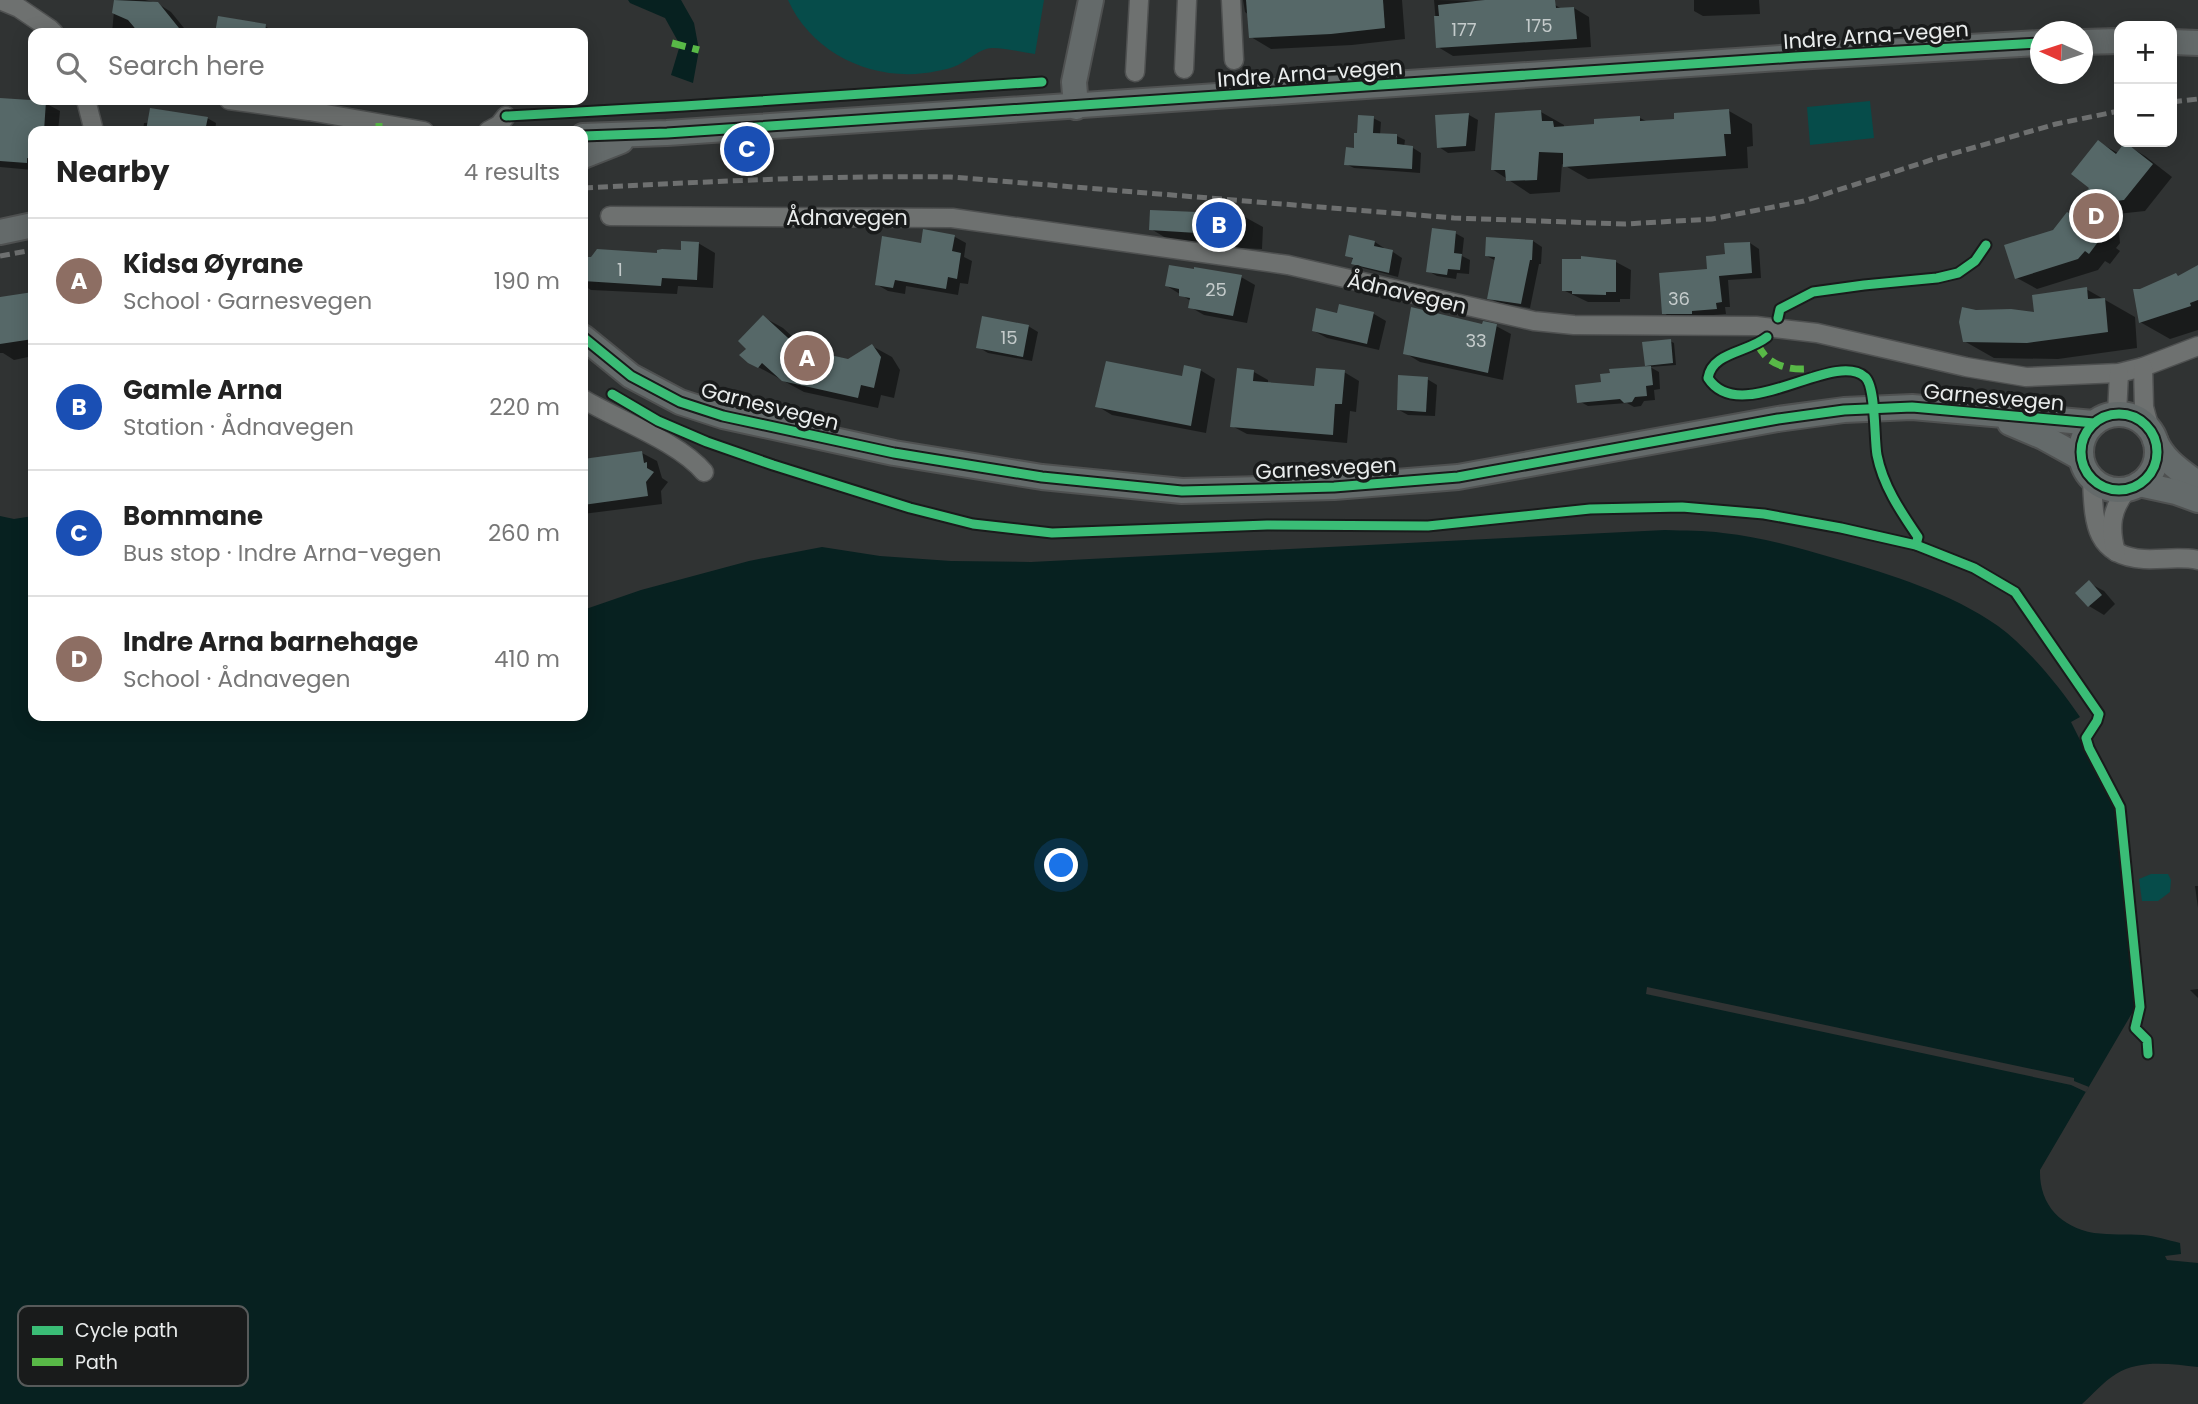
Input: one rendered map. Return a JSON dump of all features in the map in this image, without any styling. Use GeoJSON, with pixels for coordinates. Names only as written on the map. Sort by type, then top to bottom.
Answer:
{"type":"FeatureCollection","features":[{"type":"Feature","properties":{"kind":"main road"},"geometry":{"type":"LineString","coordinates":[[1076,107],[1074,82],[1091,0]]}},
{"type":"Feature","properties":{"kind":"main road"},"geometry":{"type":"LineString","coordinates":[[2093,42],[2114,41]]}},
{"type":"Feature","properties":{"kind":"main road"},"geometry":{"type":"LineString","coordinates":[[2177,42],[2198,43]]}},
{"type":"Feature","properties":{"kind":"main road","name":"Indre Arna-vegen"},"geometry":{"type":"LineString","coordinates":[[588,136],[1076,107],[1795,57],[2030,44]]}},
{"type":"Feature","properties":{"kind":"main road","name":"Indre Arna-vegen"},"geometry":{"type":"LineString","coordinates":[[588,154],[637,134]]}},
{"type":"Feature","properties":{"kind":"main road"},"geometry":{"type":"LineString","coordinates":[[0,232],[28,226]]}},
{"type":"Feature","properties":{"kind":"main road","name":"Garnesvegen"},"geometry":{"type":"LineString","coordinates":[[588,341],[631,376],[680,402],[723,416],[894,453],[1016,473],[1182,491],[1334,487],[1458,477],[1778,419],[1844,410],[1912,408],[2094,423]]}},
{"type":"Feature","properties":{"kind":"main road","name":"Garnesvegen"},"geometry":{"type":"LineString","coordinates":[[1990,415],[2043,437],[2081,458]]}},
{"type":"Feature","properties":{"kind":"main road"},"geometry":{"type":"LineString","coordinates":[[2198,484],[2168,460],[2160,452],[2153,435],[2140,420],[2129,415],[2104,416],[2085,433],[2081,458],[2092,480],[2103,487],[2115,490],[2134,487],[2176,492],[2198,500]]}},
{"type":"Feature","properties":{"kind":"main road"},"geometry":{"type":"LineString","coordinates":[[2134,487],[2149,476],[2155,465],[2157,453],[2153,435]]}},
{"type":"Feature","properties":{"kind":"street"},"geometry":{"type":"LineString","coordinates":[[0,0],[19,8],[49,28]]}},
{"type":"Feature","properties":{"kind":"street"},"geometry":{"type":"LineString","coordinates":[[1135,72],[1139,0]]}},
{"type":"Feature","properties":{"kind":"street"},"geometry":{"type":"LineString","coordinates":[[1184,69],[1187,0]]}},
{"type":"Feature","properties":{"kind":"street"},"geometry":{"type":"LineString","coordinates":[[1231,0],[1234,60]]}},
{"type":"Feature","properties":{"kind":"street"},"geometry":{"type":"LineString","coordinates":[[87,105],[93,126]]}},
{"type":"Feature","properties":{"kind":"street"},"geometry":{"type":"LineString","coordinates":[[265,105],[395,126]]}},
{"type":"Feature","properties":{"kind":"street"},"geometry":{"type":"LineString","coordinates":[[497,126],[506,116]]}},
{"type":"Feature","properties":{"kind":"street","name":"Ådnavegen"},"geometry":{"type":"LineString","coordinates":[[610,216],[952,218],[1288,265],[1534,321],[1574,325],[1756,326],[1816,333],[1966,367],[2026,377],[2119,373],[2198,346]]}},
{"type":"Feature","properties":{"kind":"street"},"geometry":{"type":"LineString","coordinates":[[2143,367],[2144,407],[2153,435]]}},
{"type":"Feature","properties":{"kind":"street"},"geometry":{"type":"LineString","coordinates":[[2117,414],[2119,373]]}},
{"type":"Feature","properties":{"kind":"street"},"geometry":{"type":"LineString","coordinates":[[588,402],[676,449],[695,461],[704,472]]}},
{"type":"Feature","properties":{"kind":"street"},"geometry":{"type":"LineString","coordinates":[[2092,480],[2094,518],[2100,537],[2106,545],[2127,557],[2198,560]]}},
{"type":"Feature","properties":{"kind":"street"},"geometry":{"type":"LineString","coordinates":[[2116,552],[2112,539],[2112,522],[2119,499],[2134,487]]}},
{"type":"Feature","properties":{"kind":"shaded area"},"geometry":{"type":"Polygon","coordinates":[[[628,0],[681,0],[694,23],[699,50],[693,83],[671,75],[680,45],[665,18],[628,0]]]}},
{"type":"Feature","properties":{"kind":"shaded area"},"geometry":{"type":"Polygon","coordinates":[[[788,0],[1044,0],[1035,54],[992,48],[953,67],[915,74],[871,69],[831,51],[799,20],[788,0]]]}},
{"type":"Feature","properties":{"kind":"shaded area"},"geometry":{"type":"Polygon","coordinates":[[[1870,101],[1874,138],[1810,145],[1807,107],[1870,101]]]}},
{"type":"Feature","properties":{"kind":"shaded area"},"geometry":{"type":"Polygon","coordinates":[[[0,516],[14,519],[28,517],[28,721],[588,721],[588,608],[641,590],[749,561],[822,547],[880,556],[951,561],[1031,562],[1665,530],[1701,531],[1780,543],[1900,579],[1980,614],[2021,645],[2080,717],[2071,722],[2114,808],[2135,1008],[2040,1170],[2043,1193],[2054,1212],[2082,1230],[2148,1236],[2180,1243],[2181,1254],[2165,1256],[2167,1260],[2198,1263],[2198,1367],[2145,1364],[2125,1369],[2082,1404],[0,1404],[0,516]]]}},
{"type":"Feature","properties":{"kind":"shaded area"},"geometry":{"type":"Polygon","coordinates":[[[2151,874],[2168,874],[2171,880],[2170,892],[2158,901],[2142,901],[2139,879],[2151,874]]]}},
{"type":"Feature","properties":{"kind":"pier"},"geometry":{"type":"Polygon","coordinates":[[[1647,987],[2074,1078],[2074,1081],[2089,1087],[2086,1092],[2071,1085],[1646,994],[1647,987]]]}},
{"type":"Feature","properties":{"kind":"building"},"geometry":{"type":"Polygon","coordinates":[[[114,0],[158,2],[179,28],[135,28],[128,20],[112,13],[114,0]]]}},
{"type":"Feature","properties":{"kind":"building"},"geometry":{"type":"Polygon","coordinates":[[[1246,0],[1383,0],[1385,28],[1249,38],[1246,0]]]}},
{"type":"Feature","properties":{"kind":"building"},"geometry":{"type":"Polygon","coordinates":[[[1485,0],[1555,0],[1556,8],[1574,7],[1577,39],[1436,48],[1434,16],[1439,16],[1438,5],[1485,0]]]}},
{"type":"Feature","properties":{"kind":"building"},"geometry":{"type":"Polygon","coordinates":[[[218,16],[266,24],[266,28],[216,28],[218,16]]]}},
{"type":"Feature","properties":{"kind":"building"},"geometry":{"type":"Polygon","coordinates":[[[0,98],[28,100],[28,105],[46,105],[44,126],[28,126],[27,163],[0,161],[0,98]]]}},
{"type":"Feature","properties":{"kind":"building"},"geometry":{"type":"Polygon","coordinates":[[[150,108],[208,117],[206,126],[147,126],[150,108]]]}},
{"type":"Feature","properties":{"kind":"building"},"geometry":{"type":"Polygon","coordinates":[[[1729,109],[1731,134],[1724,134],[1726,156],[1563,167],[1563,153],[1539,152],[1537,180],[1506,181],[1505,170],[1491,170],[1495,113],[1541,110],[1542,121],[1553,121],[1554,127],[1594,124],[1594,119],[1640,116],[1640,121],[1674,119],[1674,113],[1729,109]]]}},
{"type":"Feature","properties":{"kind":"building"},"geometry":{"type":"Polygon","coordinates":[[[1469,113],[1466,146],[1437,148],[1435,115],[1469,113]]]}},
{"type":"Feature","properties":{"kind":"building"},"geometry":{"type":"Polygon","coordinates":[[[1358,115],[1374,116],[1373,133],[1397,134],[1397,144],[1413,146],[1412,169],[1344,165],[1346,147],[1354,148],[1358,115]]]}},
{"type":"Feature","properties":{"kind":"building"},"geometry":{"type":"Polygon","coordinates":[[[2098,140],[2116,154],[2121,147],[2131,147],[2153,164],[2124,200],[2098,203],[2100,231],[2097,235],[2101,238],[2089,254],[2085,251],[2078,259],[2015,279],[2004,245],[2053,230],[2089,188],[2071,174],[2098,140]]]}},
{"type":"Feature","properties":{"kind":"building"},"geometry":{"type":"Polygon","coordinates":[[[1150,210],[1244,214],[1242,239],[1149,230],[1150,210]]]}},
{"type":"Feature","properties":{"kind":"building"},"geometry":{"type":"Polygon","coordinates":[[[1432,228],[1456,231],[1454,253],[1462,254],[1460,270],[1448,269],[1447,275],[1426,272],[1432,228]]]}},
{"type":"Feature","properties":{"kind":"building"},"geometry":{"type":"Polygon","coordinates":[[[923,229],[955,235],[952,251],[961,253],[957,279],[948,277],[946,289],[895,280],[893,288],[875,285],[882,236],[921,243],[923,229]]]}},
{"type":"Feature","properties":{"kind":"building"},"geometry":{"type":"Polygon","coordinates":[[[1349,235],[1375,241],[1374,246],[1393,250],[1389,273],[1351,264],[1353,258],[1345,256],[1349,235]]]}},
{"type":"Feature","properties":{"kind":"building"},"geometry":{"type":"Polygon","coordinates":[[[1486,237],[1533,240],[1532,260],[1521,304],[1487,299],[1495,257],[1485,256],[1486,237]]]}},
{"type":"Feature","properties":{"kind":"building"},"geometry":{"type":"Polygon","coordinates":[[[681,241],[699,242],[697,280],[662,278],[661,286],[588,281],[588,257],[597,249],[657,253],[657,250],[662,249],[681,250],[681,241]]]}},
{"type":"Feature","properties":{"kind":"building"},"geometry":{"type":"Polygon","coordinates":[[[1750,242],[1752,273],[1719,276],[1722,302],[1716,303],[1717,309],[1692,311],[1692,314],[1662,314],[1659,273],[1707,269],[1706,256],[1725,254],[1724,243],[1750,242]]]}},
{"type":"Feature","properties":{"kind":"building"},"geometry":{"type":"Polygon","coordinates":[[[1581,256],[1616,260],[1616,292],[1606,292],[1606,295],[1562,291],[1562,259],[1581,259],[1581,256]]]}},
{"type":"Feature","properties":{"kind":"building"},"geometry":{"type":"Polygon","coordinates":[[[1169,265],[1242,275],[1233,316],[1188,308],[1190,298],[1179,296],[1179,289],[1165,286],[1169,265]]]}},
{"type":"Feature","properties":{"kind":"building"},"geometry":{"type":"Polygon","coordinates":[[[2198,265],[2198,300],[2190,303],[2191,306],[2139,323],[2133,289],[2140,289],[2176,273],[2178,276],[2198,265]]]}},
{"type":"Feature","properties":{"kind":"building"},"geometry":{"type":"Polygon","coordinates":[[[2087,287],[2088,299],[2105,298],[2108,332],[2027,343],[1963,342],[1959,322],[1962,307],[2034,312],[2032,295],[2087,287]]]}},
{"type":"Feature","properties":{"kind":"building"},"geometry":{"type":"Polygon","coordinates":[[[28,293],[28,340],[0,344],[0,297],[28,293]]]}},
{"type":"Feature","properties":{"kind":"building"},"geometry":{"type":"Polygon","coordinates":[[[1339,304],[1374,312],[1367,344],[1312,331],[1316,308],[1337,313],[1339,304]]]}},
{"type":"Feature","properties":{"kind":"building"},"geometry":{"type":"Polygon","coordinates":[[[1411,307],[1482,324],[1483,321],[1497,324],[1488,373],[1403,354],[1411,307]]]}},
{"type":"Feature","properties":{"kind":"building"},"geometry":{"type":"Polygon","coordinates":[[[763,315],[799,348],[848,359],[872,344],[881,357],[874,388],[861,385],[858,398],[782,381],[762,363],[758,368],[748,363],[739,355],[746,349],[738,341],[763,315]]]}},
{"type":"Feature","properties":{"kind":"building"},"geometry":{"type":"Polygon","coordinates":[[[982,316],[1029,325],[1023,357],[976,348],[982,316]]]}},
{"type":"Feature","properties":{"kind":"building"},"geometry":{"type":"Polygon","coordinates":[[[1671,339],[1673,363],[1645,366],[1642,342],[1671,339]]]}},
{"type":"Feature","properties":{"kind":"building"},"geometry":{"type":"Polygon","coordinates":[[[1106,361],[1182,376],[1184,365],[1201,369],[1191,426],[1095,407],[1106,361]]]}},
{"type":"Feature","properties":{"kind":"building"},"geometry":{"type":"Polygon","coordinates":[[[1651,366],[1653,385],[1646,386],[1647,396],[1635,397],[1632,402],[1624,403],[1620,399],[1577,403],[1575,385],[1601,382],[1600,374],[1610,373],[1609,369],[1651,366]]]}},
{"type":"Feature","properties":{"kind":"building"},"geometry":{"type":"Polygon","coordinates":[[[1237,368],[1254,370],[1253,381],[1314,386],[1316,368],[1345,370],[1342,404],[1335,404],[1333,435],[1230,427],[1237,368]]]}},
{"type":"Feature","properties":{"kind":"building"},"geometry":{"type":"Polygon","coordinates":[[[1398,375],[1428,377],[1426,412],[1397,410],[1398,375]]]}},
{"type":"Feature","properties":{"kind":"building"},"geometry":{"type":"Polygon","coordinates":[[[642,451],[644,463],[647,462],[647,468],[654,472],[646,482],[648,496],[588,504],[588,458],[642,451]]]}},
{"type":"Feature","properties":{"kind":"building"},"geometry":{"type":"Polygon","coordinates":[[[2089,580],[2102,595],[2088,607],[2075,593],[2089,580]]]}},
{"type":"Feature","properties":{"kind":"railway"},"geometry":{"type":"LineString","coordinates":[[2177,101],[2198,99]]}},
{"type":"Feature","properties":{"kind":"railway"},"geometry":{"type":"LineString","coordinates":[[588,188],[813,178],[951,177],[1454,218],[1625,224],[1712,219],[1804,201],[1934,159],[2056,124],[2114,112]]}},
{"type":"Feature","properties":{"kind":"railway"},"geometry":{"type":"LineString","coordinates":[[0,256],[28,251]]}},
{"type":"Feature","properties":{"kind":"marked path"},"geometry":{"type":"LineString","coordinates":[[672,43],[699,50]]}},
{"type":"Feature","properties":{"kind":"marked path"},"geometry":{"type":"LineString","coordinates":[[1758,344],[1771,361],[1784,367],[1806,369],[1812,377]]}},
{"type":"Feature","properties":{"kind":"cycle path"},"geometry":{"type":"LineString","coordinates":[[588,136],[667,133],[2030,44]]}},
{"type":"Feature","properties":{"kind":"cycle path"},"geometry":{"type":"LineString","coordinates":[[506,116],[1042,82]]}},
{"type":"Feature","properties":{"kind":"cycle path"},"geometry":{"type":"LineString","coordinates":[[1778,318],[1780,309],[1813,292],[1937,278],[1958,273],[1975,261],[1986,245]]}},
{"type":"Feature","properties":{"kind":"cycle path"},"geometry":{"type":"LineString","coordinates":[[1767,337],[1723,358],[1711,369],[1708,378],[1723,391],[1742,395],[1764,392],[1832,372],[1851,371],[1865,377],[1871,391],[1880,466],[1893,498],[1918,537],[1916,545]]}},
{"type":"Feature","properties":{"kind":"cycle path"},"geometry":{"type":"LineString","coordinates":[[588,341],[631,376],[680,402],[723,416],[894,453],[1042,477],[1182,491],[1334,487],[1458,477],[1778,419],[1844,410],[1912,407],[2094,423]]}},
{"type":"Feature","properties":{"kind":"cycle path"},"geometry":{"type":"LineString","coordinates":[[612,394],[658,421],[707,442],[910,508],[973,524],[1052,533],[1267,525],[1428,526],[1590,509],[1682,507],[1764,514],[1841,528],[1916,545],[1974,568],[2015,592],[2099,714],[2086,738],[2120,807],[2140,1007],[2135,1028],[2147,1040],[2148,1054]]}},
{"type":"Feature","properties":{"kind":"cycle path"},"geometry":{"type":"LineString","coordinates":[[2119,414],[2134,417],[2146,425],[2154,437],[2157,452],[2154,467],[2146,479],[2134,487],[2119,490],[2104,487],[2092,479],[2084,467],[2081,452],[2084,437],[2092,425],[2104,417],[2119,414]]}},
{"type":"Feature","properties":{"kind":"place","name":"Bommane"},"geometry":{"type":"Point","coordinates":[747,149]}},
{"type":"Feature","properties":{"kind":"place","name":"Indre Arna barnehage"},"geometry":{"type":"Point","coordinates":[2096,216]}},
{"type":"Feature","properties":{"kind":"place","name":"Gamle Arna"},"geometry":{"type":"Point","coordinates":[1219,225]}},
{"type":"Feature","properties":{"kind":"place","name":"Kidsa Øyrane"},"geometry":{"type":"Point","coordinates":[807,358]}}]}
